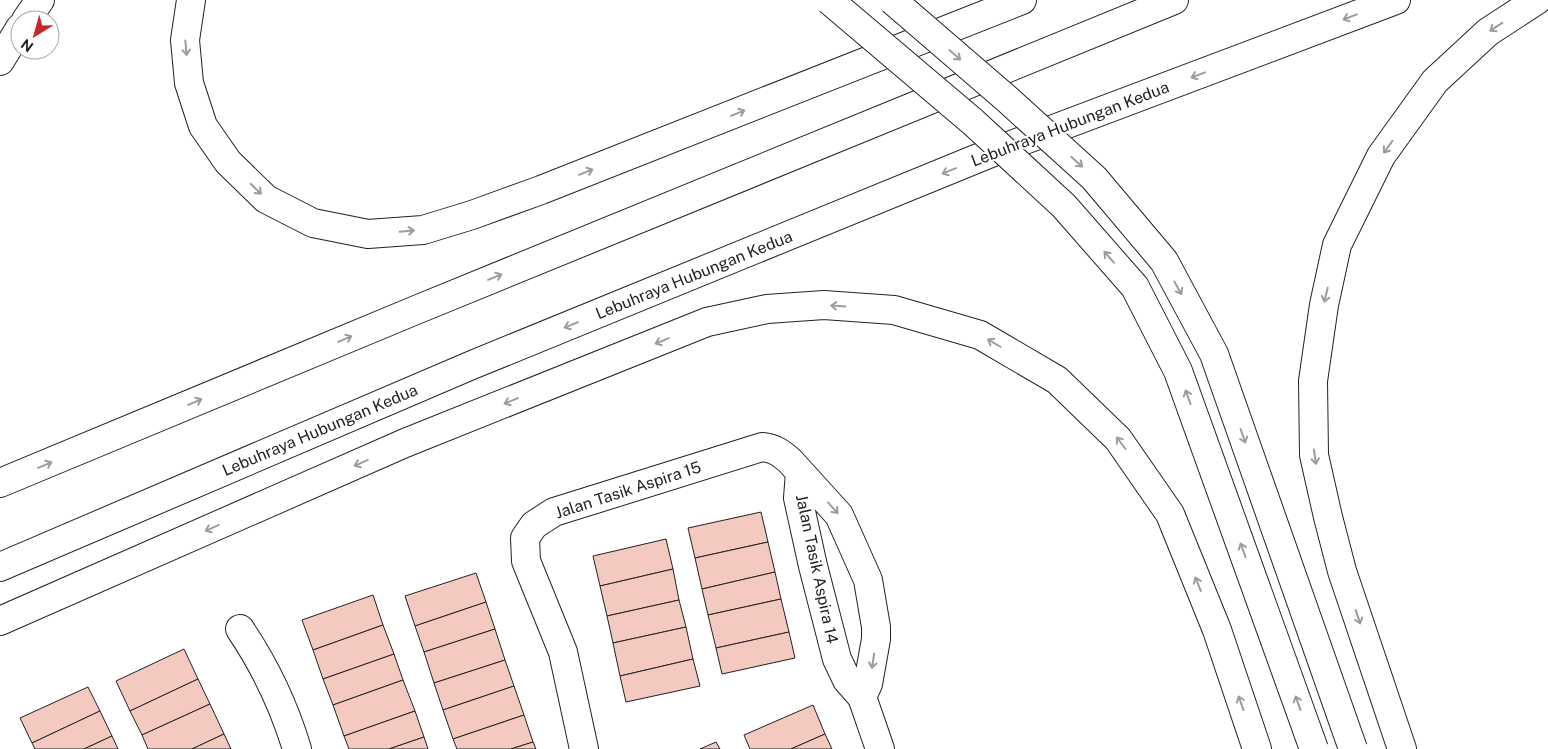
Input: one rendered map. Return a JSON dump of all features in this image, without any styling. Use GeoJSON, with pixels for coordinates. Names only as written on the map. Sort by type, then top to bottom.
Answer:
{"type":"FeatureCollection","features":[{"type":"Feature","properties":{"kind":"main road"},"geometry":{"type":"LineString","coordinates":[[191,0],[185,40],[189,83],[203,126],[228,162],[266,199],[313,223],[368,234],[422,230],[472,215],[541,190],[1022,0]]}},
{"type":"Feature","properties":{"kind":"main road"},"geometry":{"type":"LineString","coordinates":[[829,0],[973,122],[1064,206],[1135,287],[1178,371],[1314,749]]}},
{"type":"Feature","properties":{"kind":"main road"},"geometry":{"type":"LineString","coordinates":[[892,0],[1007,99],[1094,178],[1164,262],[1214,354],[1354,749]]}},
{"type":"Feature","properties":{"kind":"main road"},"geometry":{"type":"LineString","coordinates":[[0,483],[416,310],[1174,0]]}},
{"type":"Feature","properties":{"kind":"main road","name":"Lebuhraya Hubungan Kedua"},"geometry":{"type":"LineString","coordinates":[[0,567],[472,365],[998,150],[1396,0]]}},
{"type":"Feature","properties":{"kind":"main road"},"geometry":{"type":"LineString","coordinates":[[1402,749],[1342,571],[1314,455],[1313,381],[1324,305],[1337,245],[1381,156],[1435,81],[1488,32],[1537,0]]}},
{"type":"Feature","properties":{"kind":"main road"},"geometry":{"type":"LineString","coordinates":[[0,61],[10,44]]}},
{"type":"Feature","properties":{"kind":"main road"},"geometry":{"type":"LineString","coordinates":[[0,621],[405,443],[708,322],[767,309],[824,305],[894,310],[980,335],[1057,380],[1118,439],[1170,514],[1217,630],[1257,749]]}},
{"type":"Feature","properties":{"kind":"main road","name":"Jalan Tasik Aspira 15"},"geometry":{"type":"LineString","coordinates":[[584,749],[563,652],[526,561],[525,538],[534,525],[554,512],[762,447],[772,448],[782,454],[800,472]]}},
{"type":"Feature","properties":{"kind":"main road","name":"Jalan Tasik Aspira 14"},"geometry":{"type":"LineString","coordinates":[[800,472],[839,515],[868,580],[876,627],[876,638],[868,684],[862,697]]}},
{"type":"Feature","properties":{"kind":"main road","name":"Jalan Tasik Aspira 14"},"geometry":{"type":"LineString","coordinates":[[800,472],[798,498],[837,659],[847,680],[862,697],[880,749]]}},
{"type":"Feature","properties":{"kind":"main road"},"geometry":{"type":"LineString","coordinates":[[240,629],[255,651],[271,681],[291,729],[297,749]]}},
{"type":"Feature","properties":{"kind":"building"},"geometry":{"type":"Polygon","coordinates":[[[761,512],[768,542],[695,558],[688,528],[761,512]]]}},
{"type":"Feature","properties":{"kind":"building"},"geometry":{"type":"Polygon","coordinates":[[[666,539],[673,569],[600,586],[593,556],[666,539]]]}},
{"type":"Feature","properties":{"kind":"building"},"geometry":{"type":"Polygon","coordinates":[[[768,542],[775,572],[702,589],[695,558],[768,542]]]}},
{"type":"Feature","properties":{"kind":"building"},"geometry":{"type":"Polygon","coordinates":[[[673,569],[679,600],[607,616],[600,586],[673,569]]]}},
{"type":"Feature","properties":{"kind":"building"},"geometry":{"type":"Polygon","coordinates":[[[775,572],[781,599],[708,615],[702,589],[775,572]]]}},
{"type":"Feature","properties":{"kind":"building"},"geometry":{"type":"Polygon","coordinates":[[[476,573],[486,602],[415,626],[405,596],[476,573]]]}},
{"type":"Feature","properties":{"kind":"building"},"geometry":{"type":"Polygon","coordinates":[[[373,595],[383,625],[313,650],[302,620],[373,595]]]}},
{"type":"Feature","properties":{"kind":"building"},"geometry":{"type":"Polygon","coordinates":[[[781,599],[789,632],[716,648],[708,615],[781,599]]]}},
{"type":"Feature","properties":{"kind":"building"},"geometry":{"type":"Polygon","coordinates":[[[679,600],[686,627],[613,643],[607,616],[679,600]]]}},
{"type":"Feature","properties":{"kind":"building"},"geometry":{"type":"Polygon","coordinates":[[[486,602],[495,629],[424,652],[415,626],[486,602]]]}},
{"type":"Feature","properties":{"kind":"building"},"geometry":{"type":"Polygon","coordinates":[[[383,625],[394,654],[323,679],[313,650],[383,625]]]}},
{"type":"Feature","properties":{"kind":"building"},"geometry":{"type":"Polygon","coordinates":[[[686,627],[693,659],[620,676],[613,643],[686,627]]]}},
{"type":"Feature","properties":{"kind":"building"},"geometry":{"type":"Polygon","coordinates":[[[495,629],[505,660],[434,683],[424,652],[495,629]]]}},
{"type":"Feature","properties":{"kind":"building"},"geometry":{"type":"Polygon","coordinates":[[[789,632],[795,658],[722,674],[716,648],[789,632]]]}},
{"type":"Feature","properties":{"kind":"building"},"geometry":{"type":"Polygon","coordinates":[[[184,649],[198,679],[130,711],[116,681],[184,649]]]}},
{"type":"Feature","properties":{"kind":"building"},"geometry":{"type":"Polygon","coordinates":[[[394,654],[403,680],[333,705],[323,679],[394,654]]]}},
{"type":"Feature","properties":{"kind":"building"},"geometry":{"type":"Polygon","coordinates":[[[693,659],[700,686],[626,702],[620,676],[693,659]]]}},
{"type":"Feature","properties":{"kind":"building"},"geometry":{"type":"Polygon","coordinates":[[[505,660],[514,686],[443,710],[434,683],[505,660]]]}},
{"type":"Feature","properties":{"kind":"building"},"geometry":{"type":"Polygon","coordinates":[[[198,679],[210,704],[142,735],[130,711],[198,679]]]}},
{"type":"Feature","properties":{"kind":"building"},"geometry":{"type":"Polygon","coordinates":[[[403,680],[415,711],[344,736],[333,705],[403,680]]]}},
{"type":"Feature","properties":{"kind":"building"},"geometry":{"type":"Polygon","coordinates":[[[514,686],[524,715],[453,739],[443,710],[514,686]]]}},
{"type":"Feature","properties":{"kind":"building"},"geometry":{"type":"Polygon","coordinates":[[[88,687],[100,711],[32,743],[20,718],[88,687]]]}},
{"type":"Feature","properties":{"kind":"building"},"geometry":{"type":"Polygon","coordinates":[[[210,704],[224,734],[192,749],[148,749],[142,735],[210,704]]]}},
{"type":"Feature","properties":{"kind":"building"},"geometry":{"type":"Polygon","coordinates":[[[813,705],[825,734],[791,749],[750,749],[744,735],[813,705]]]}},
{"type":"Feature","properties":{"kind":"building"},"geometry":{"type":"Polygon","coordinates":[[[100,711],[112,736],[84,749],[35,749],[32,743],[100,711]]]}},
{"type":"Feature","properties":{"kind":"building"},"geometry":{"type":"Polygon","coordinates":[[[415,711],[424,737],[389,749],[349,749],[344,736],[415,711]]]}},
{"type":"Feature","properties":{"kind":"building"},"geometry":{"type":"Polygon","coordinates":[[[524,715],[533,742],[511,749],[457,749],[453,739],[524,715]]]}},
{"type":"Feature","properties":{"kind":"building"},"geometry":{"type":"Polygon","coordinates":[[[224,734],[231,749],[192,749],[224,734]]]}},
{"type":"Feature","properties":{"kind":"building"},"geometry":{"type":"Polygon","coordinates":[[[825,734],[832,749],[791,749],[825,734]]]}},
{"type":"Feature","properties":{"kind":"building"},"geometry":{"type":"Polygon","coordinates":[[[112,736],[118,749],[84,749],[112,736]]]}},
{"type":"Feature","properties":{"kind":"building"},"geometry":{"type":"Polygon","coordinates":[[[424,737],[428,749],[389,749],[424,737]]]}},
{"type":"Feature","properties":{"kind":"building"},"geometry":{"type":"Polygon","coordinates":[[[533,742],[536,749],[511,749],[533,742]]]}},
{"type":"Feature","properties":{"kind":"building"},"geometry":{"type":"Polygon","coordinates":[[[716,742],[720,749],[700,749],[716,742]]]}}]}
